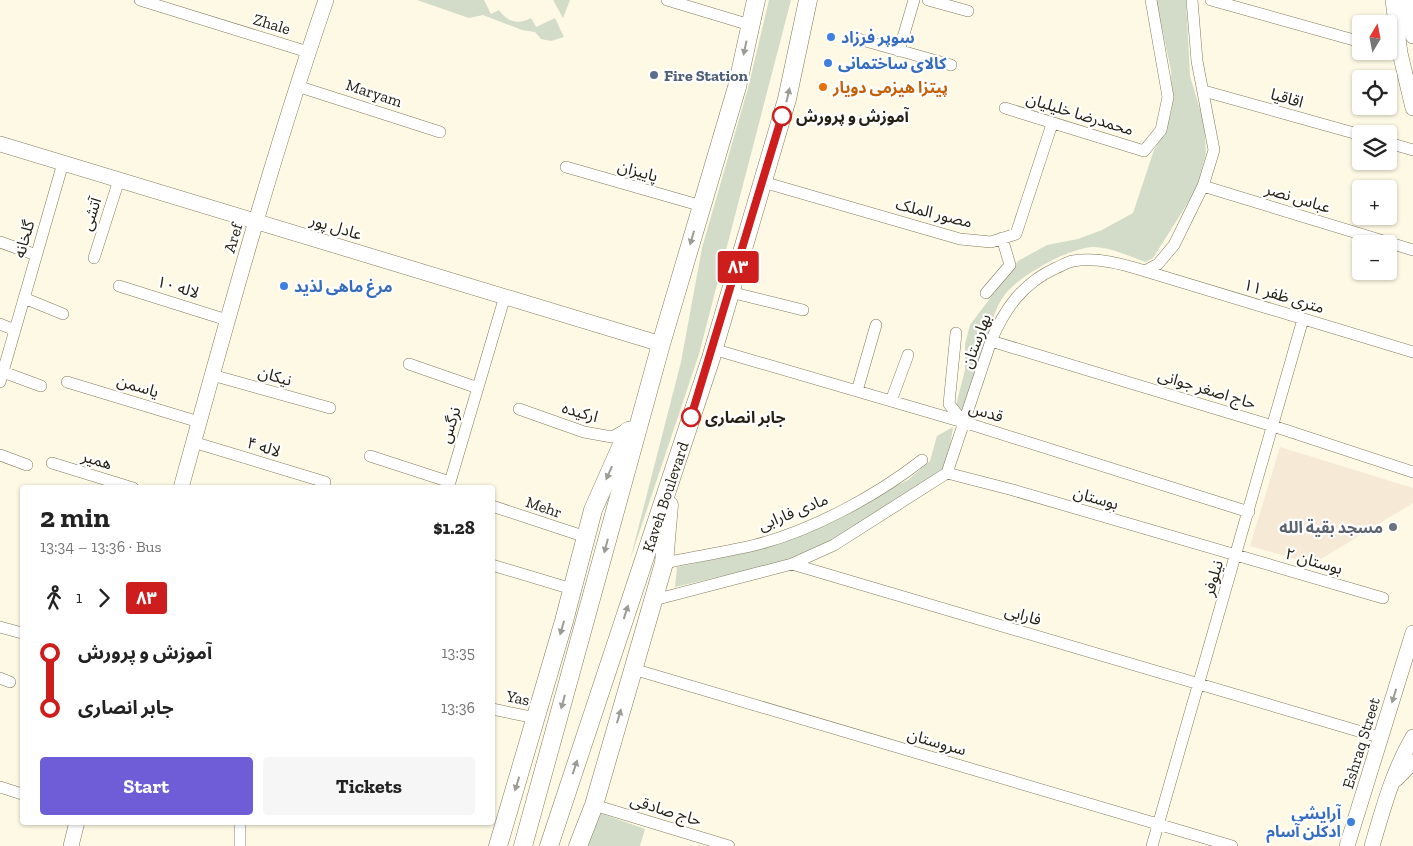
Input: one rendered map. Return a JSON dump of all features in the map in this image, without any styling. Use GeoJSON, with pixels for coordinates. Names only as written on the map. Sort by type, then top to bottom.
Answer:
{"type":"FeatureCollection","features":[{"type":"Feature","properties":{"kind":"main road","name":"Aref"},"geometry":{"type":"LineString","coordinates":[[182,485],[297,86],[326,0]]}},
{"type":"Feature","properties":{"kind":"main road"},"geometry":{"type":"LineString","coordinates":[[523,846],[661,344],[737,86],[756,0]]}},
{"type":"Feature","properties":{"kind":"main road","name":"Kaveh Boulevard"},"geometry":{"type":"LineString","coordinates":[[549,846],[713,349],[787,99],[808,0]]}},
{"type":"Feature","properties":{"kind":"main road"},"geometry":{"type":"LineString","coordinates":[[1405,2],[1413,36]]}},
{"type":"Feature","properties":{"kind":"main road"},"geometry":{"type":"LineString","coordinates":[[1398,33],[1405,2]]}},
{"type":"Feature","properties":{"kind":"main road"},"geometry":{"type":"LineString","coordinates":[[1397,60],[1413,108]]}},
{"type":"Feature","properties":{"kind":"main road","name":"عادل پور"},"geometry":{"type":"LineString","coordinates":[[0,144],[661,344]]}},
{"type":"Feature","properties":{"kind":"main road"},"geometry":{"type":"LineString","coordinates":[[498,846],[536,718],[593,510],[651,380]]}},
{"type":"Feature","properties":{"kind":"main road"},"geometry":{"type":"LineString","coordinates":[[581,842],[594,805],[664,563],[672,476]]}},
{"type":"Feature","properties":{"kind":"main road","name":"Eshraq Street"},"geometry":{"type":"LineString","coordinates":[[1347,846],[1413,633]]}},
{"type":"Feature","properties":{"kind":"main road"},"geometry":{"type":"LineString","coordinates":[[1408,650],[1408,662],[1413,673]]}},
{"type":"Feature","properties":{"kind":"main road"},"geometry":{"type":"LineString","coordinates":[[1372,846],[1402,755],[1413,737]]}},
{"type":"Feature","properties":{"kind":"main road"},"geometry":{"type":"LineString","coordinates":[[1390,788],[1400,773],[1413,762]]}},
{"type":"Feature","properties":{"kind":"main road"},"geometry":{"type":"LineString","coordinates":[[71,846],[76,825]]}},
{"type":"Feature","properties":{"kind":"street","name":"Zhale"},"geometry":{"type":"LineString","coordinates":[[140,0],[308,52]]}},
{"type":"Feature","properties":{"kind":"street"},"geometry":{"type":"LineString","coordinates":[[667,0],[750,25]]}},
{"type":"Feature","properties":{"kind":"street"},"geometry":{"type":"LineString","coordinates":[[899,51],[914,0]]}},
{"type":"Feature","properties":{"kind":"street"},"geometry":{"type":"LineString","coordinates":[[928,0],[968,12]]}},
{"type":"Feature","properties":{"kind":"street","name":"محمدرضا خلیلیان"},"geometry":{"type":"LineString","coordinates":[[1005,108],[1144,152],[1161,130],[1168,97],[1151,0]]}},
{"type":"Feature","properties":{"kind":"street"},"geometry":{"type":"LineString","coordinates":[[1145,271],[1158,264],[1174,244],[1203,186],[1214,150],[1197,61],[1192,0]]}},
{"type":"Feature","properties":{"kind":"street"},"geometry":{"type":"LineString","coordinates":[[1211,0],[1352,39]]}},
{"type":"Feature","properties":{"kind":"street"},"geometry":{"type":"LineString","coordinates":[[855,38],[951,65]]}},
{"type":"Feature","properties":{"kind":"street","name":"Maryam"},"geometry":{"type":"LineString","coordinates":[[297,86],[440,132]]}},
{"type":"Feature","properties":{"kind":"street","name":"اقاقیا"},"geometry":{"type":"LineString","coordinates":[[1204,92],[1352,133]]}},
{"type":"Feature","properties":{"kind":"street"},"geometry":{"type":"LineString","coordinates":[[986,293],[1010,265],[1002,238],[1016,234],[1052,124]]}},
{"type":"Feature","properties":{"kind":"street"},"geometry":{"type":"LineString","coordinates":[[1397,145],[1413,150]]}},
{"type":"Feature","properties":{"kind":"street","name":"گلخانه"},"geometry":{"type":"LineString","coordinates":[[2,377],[63,163]]}},
{"type":"Feature","properties":{"kind":"street","name":"پاییزان"},"geometry":{"type":"LineString","coordinates":[[566,167],[702,206]]}},
{"type":"Feature","properties":{"kind":"street","name":"آتشی"},"geometry":{"type":"LineString","coordinates":[[94,258],[119,180]]}},
{"type":"Feature","properties":{"kind":"street","name":"مصور الملک"},"geometry":{"type":"LineString","coordinates":[[763,182],[960,239],[991,242],[1002,238]]}},
{"type":"Feature","properties":{"kind":"street","name":"عباس نصر"},"geometry":{"type":"LineString","coordinates":[[1203,186],[1413,250]]}},
{"type":"Feature","properties":{"kind":"street"},"geometry":{"type":"LineString","coordinates":[[0,242],[36,255]]}},
{"type":"Feature","properties":{"kind":"street","name":"بهارستان"},"geometry":{"type":"LineString","coordinates":[[946,473],[991,341],[999,322],[1016,295],[1041,275],[1072,261],[1102,260],[1145,271]]}},
{"type":"Feature","properties":{"kind":"street","name":"۱۱ متری ظفر"},"geometry":{"type":"LineString","coordinates":[[1145,271],[1413,352]]}},
{"type":"Feature","properties":{"kind":"street","name":"لاله ۱۰"},"geometry":{"type":"LineString","coordinates":[[119,286],[228,320]]}},
{"type":"Feature","properties":{"kind":"street"},"geometry":{"type":"LineString","coordinates":[[730,292],[803,310]]}},
{"type":"Feature","properties":{"kind":"street","name":"نرگس"},"geometry":{"type":"LineString","coordinates":[[370,456],[450,482],[505,296]]}},
{"type":"Feature","properties":{"kind":"street"},"geometry":{"type":"LineString","coordinates":[[24,298],[63,314]]}},
{"type":"Feature","properties":{"kind":"street","name":"نیلوفر"},"geometry":{"type":"LineString","coordinates":[[1152,846],[1303,319]]}},
{"type":"Feature","properties":{"kind":"street"},"geometry":{"type":"LineString","coordinates":[[0,324],[15,330]]}},
{"type":"Feature","properties":{"kind":"street"},"geometry":{"type":"LineString","coordinates":[[857,391],[876,325]]}},
{"type":"Feature","properties":{"kind":"street"},"geometry":{"type":"LineString","coordinates":[[956,333],[949,404],[962,422]]}},
{"type":"Feature","properties":{"kind":"street","name":"حاج اصغر جوانی"},"geometry":{"type":"LineString","coordinates":[[991,341],[1273,426],[1413,472]]}},
{"type":"Feature","properties":{"kind":"street","name":"قدس"},"geometry":{"type":"LineString","coordinates":[[713,349],[962,422],[1249,512]]}},
{"type":"Feature","properties":{"kind":"street"},"geometry":{"type":"LineString","coordinates":[[891,401],[908,356]]}},
{"type":"Feature","properties":{"kind":"street"},"geometry":{"type":"LineString","coordinates":[[408,364],[478,388]]}},
{"type":"Feature","properties":{"kind":"street","name":"نیکان"},"geometry":{"type":"LineString","coordinates":[[212,375],[330,408]]}},
{"type":"Feature","properties":{"kind":"street"},"geometry":{"type":"LineString","coordinates":[[2,377],[42,386]]}},
{"type":"Feature","properties":{"kind":"street","name":"یاسمن"},"geometry":{"type":"LineString","coordinates":[[67,382],[199,422]]}},
{"type":"Feature","properties":{"kind":"street","name":"ارکیده"},"geometry":{"type":"LineString","coordinates":[[519,409],[584,432],[612,437],[630,427]]}},
{"type":"Feature","properties":{"kind":"street","name":"لاله ۴"},"geometry":{"type":"LineString","coordinates":[[193,442],[325,482]]}},
{"type":"Feature","properties":{"kind":"street"},"geometry":{"type":"LineString","coordinates":[[0,455],[26,465]]}},
{"type":"Feature","properties":{"kind":"street","name":"مادی فارابی"},"geometry":{"type":"LineString","coordinates":[[664,563],[756,544],[799,530],[829,517],[903,475],[922,460]]}},
{"type":"Feature","properties":{"kind":"street","name":"همیر"},"geometry":{"type":"LineString","coordinates":[[52,463],[123,485]]}},
{"type":"Feature","properties":{"kind":"street"},"geometry":{"type":"LineString","coordinates":[[654,600],[792,564],[834,545],[946,473]]}},
{"type":"Feature","properties":{"kind":"street","name":"بوستان"},"geometry":{"type":"LineString","coordinates":[[946,473],[1013,490],[1236,556]]}},
{"type":"Feature","properties":{"kind":"street","name":"Mehr"},"geometry":{"type":"LineString","coordinates":[[495,507],[586,537]]}},
{"type":"Feature","properties":{"kind":"street","name":"بوستان ۲"},"geometry":{"type":"LineString","coordinates":[[1236,556],[1383,598]]}},
{"type":"Feature","properties":{"kind":"street","name":"فارابی"},"geometry":{"type":"LineString","coordinates":[[792,564],[1382,738]]}},
{"type":"Feature","properties":{"kind":"street"},"geometry":{"type":"LineString","coordinates":[[495,566],[572,589]]}},
{"type":"Feature","properties":{"kind":"street"},"geometry":{"type":"LineString","coordinates":[[0,627],[20,632]]}},
{"type":"Feature","properties":{"kind":"street","name":"سروستان"},"geometry":{"type":"LineString","coordinates":[[633,670],[1232,846]]}},
{"type":"Feature","properties":{"kind":"street","name":"Yas"},"geometry":{"type":"LineString","coordinates":[[495,710],[536,718]]}},
{"type":"Feature","properties":{"kind":"street"},"geometry":{"type":"LineString","coordinates":[[0,787],[20,793]]}},
{"type":"Feature","properties":{"kind":"street","name":"حاج صادقی"},"geometry":{"type":"LineString","coordinates":[[594,805],[729,846]]}},
{"type":"Feature","properties":{"kind":"street"},"geometry":{"type":"LineString","coordinates":[[240,825],[240,846]]}},
{"type":"Feature","properties":{"kind":"shaded area"},"geometry":{"type":"Polygon","coordinates":[[[1280,447],[1413,488],[1413,503],[1313,564],[1250,546],[1280,447]]]}},
{"type":"Feature","properties":{"kind":"green space"},"geometry":{"type":"Polygon","coordinates":[[[417,0],[484,0],[491,14],[499,10],[509,20],[517,22],[531,18],[536,27],[555,18],[564,37],[551,41],[541,39],[535,32],[522,30],[483,15],[469,18],[417,0]]]}},
{"type":"Feature","properties":{"kind":"green space"},"geometry":{"type":"Polygon","coordinates":[[[553,0],[570,0],[563,18],[553,0]]]}},
{"type":"Feature","properties":{"kind":"green space"},"geometry":{"type":"Polygon","coordinates":[[[769,0],[791,0],[699,354],[630,560],[681,362],[702,248],[748,88],[769,0]]]}},
{"type":"Feature","properties":{"kind":"green space"},"geometry":{"type":"Polygon","coordinates":[[[1156,0],[1186,0],[1190,76],[1204,123],[1206,153],[1196,190],[1153,258],[1145,262],[1106,248],[1083,248],[1059,257],[1034,270],[1013,286],[1002,299],[995,313],[962,411],[955,409],[965,370],[965,344],[970,325],[1018,261],[1047,245],[1078,239],[1102,230],[1133,213],[1154,150],[1164,133],[1172,109],[1171,70],[1156,0]]]}},
{"type":"Feature","properties":{"kind":"green space"},"geometry":{"type":"Polygon","coordinates":[[[953,427],[943,472],[835,539],[791,560],[675,587],[677,567],[757,550],[908,480],[930,461],[937,436],[953,427]]]}},
{"type":"Feature","properties":{"kind":"green space"},"geometry":{"type":"Polygon","coordinates":[[[597,812],[645,829],[640,846],[586,846],[597,812]]]}},
{"type":"Feature","properties":{"kind":"bus line","name":"۸۳"},"geometry":{"type":"LineString","coordinates":[[691,417],[711,358],[782,116]]}},
{"type":"Feature","properties":{"kind":"place","name":"سوپر فرزاد"},"geometry":{"type":"Point","coordinates":[831,37]}},
{"type":"Feature","properties":{"kind":"place","name":"کالای ساختمانی"},"geometry":{"type":"Point","coordinates":[828,63]}},
{"type":"Feature","properties":{"kind":"place","name":"Fire Station"},"geometry":{"type":"Point","coordinates":[654,75]}},
{"type":"Feature","properties":{"kind":"place","name":"پیتزا هیزمی دویار"},"geometry":{"type":"Point","coordinates":[823,87]}},
{"type":"Feature","properties":{"kind":"place","name":"آموزش و پرورش"},"geometry":{"type":"Point","coordinates":[782,116]}},
{"type":"Feature","properties":{"kind":"place","name":"مرغ ماهی لذید"},"geometry":{"type":"Point","coordinates":[284,286]}},
{"type":"Feature","properties":{"kind":"place","name":"جابر انصاری"},"geometry":{"type":"Point","coordinates":[691,417]}},
{"type":"Feature","properties":{"kind":"place","name":"مسجد بقیة الله"},"geometry":{"type":"Point","coordinates":[1393,527]}},
{"type":"Feature","properties":{"kind":"place","name":"آرایشی ادکلن آسام"},"geometry":{"type":"Point","coordinates":[1351,822]}}]}
